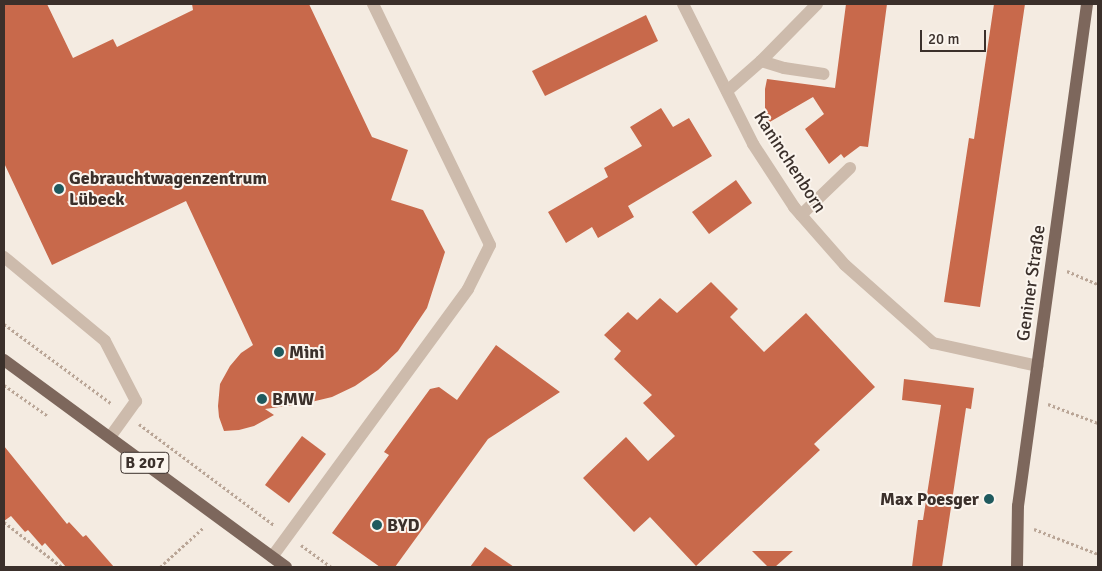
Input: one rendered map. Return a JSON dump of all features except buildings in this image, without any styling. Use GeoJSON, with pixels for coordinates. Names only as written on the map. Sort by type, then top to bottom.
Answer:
{"type":"FeatureCollection","features":[{"type":"Feature","properties":{"kind":"main road","name":"Geniner Straße"},"geometry":{"type":"LineString","coordinates":[[1017,567],[1017,522],[1087,4]]}},
{"type":"Feature","properties":{"kind":"main road","name":"B 207"},"geometry":{"type":"LineString","coordinates":[[4,360],[286,567]]}},
{"type":"Feature","properties":{"kind":"street"},"geometry":{"type":"LineString","coordinates":[[272,557],[468,289],[490,245],[373,4]]}},
{"type":"Feature","properties":{"kind":"street","name":"Kaninchenborn"},"geometry":{"type":"LineString","coordinates":[[682,4],[753,144],[801,215],[845,265],[933,343],[1038,366]]}},
{"type":"Feature","properties":{"kind":"street"},"geometry":{"type":"LineString","coordinates":[[727,91],[817,4]]}},
{"type":"Feature","properties":{"kind":"street"},"geometry":{"type":"LineString","coordinates":[[761,60],[784,68],[824,74]]}},
{"type":"Feature","properties":{"kind":"street"},"geometry":{"type":"LineString","coordinates":[[801,215],[850,168]]}},
{"type":"Feature","properties":{"kind":"street"},"geometry":{"type":"LineString","coordinates":[[4,257],[105,341],[136,401],[110,437]]}},
{"type":"Feature","properties":{"kind":"path"},"geometry":{"type":"LineString","coordinates":[[1052,265],[1098,284]]}},
{"type":"Feature","properties":{"kind":"path"},"geometry":{"type":"LineString","coordinates":[[4,324],[331,567]]}},
{"type":"Feature","properties":{"kind":"path"},"geometry":{"type":"LineString","coordinates":[[1033,398],[1098,424]]}},
{"type":"Feature","properties":{"kind":"path"},"geometry":{"type":"LineString","coordinates":[[160,567],[216,516]]}},
{"type":"Feature","properties":{"kind":"path"},"geometry":{"type":"LineString","coordinates":[[4,522],[62,567]]}},
{"type":"Feature","properties":{"kind":"path"},"geometry":{"type":"LineString","coordinates":[[1017,522],[1098,554]]}},
{"type":"Feature","properties":{"kind":"place","name":"Gebrauchtwagenzentrum Lübeck"},"geometry":{"type":"Point","coordinates":[59,189]}},
{"type":"Feature","properties":{"kind":"place","name":"Mini"},"geometry":{"type":"Point","coordinates":[279,352]}},
{"type":"Feature","properties":{"kind":"place","name":"BMW"},"geometry":{"type":"Point","coordinates":[262,399]}},
{"type":"Feature","properties":{"kind":"place","name":"Max Poesger"},"geometry":{"type":"Point","coordinates":[989,499]}},
{"type":"Feature","properties":{"kind":"place","name":"BYD"},"geometry":{"type":"Point","coordinates":[377,525]}}]}
